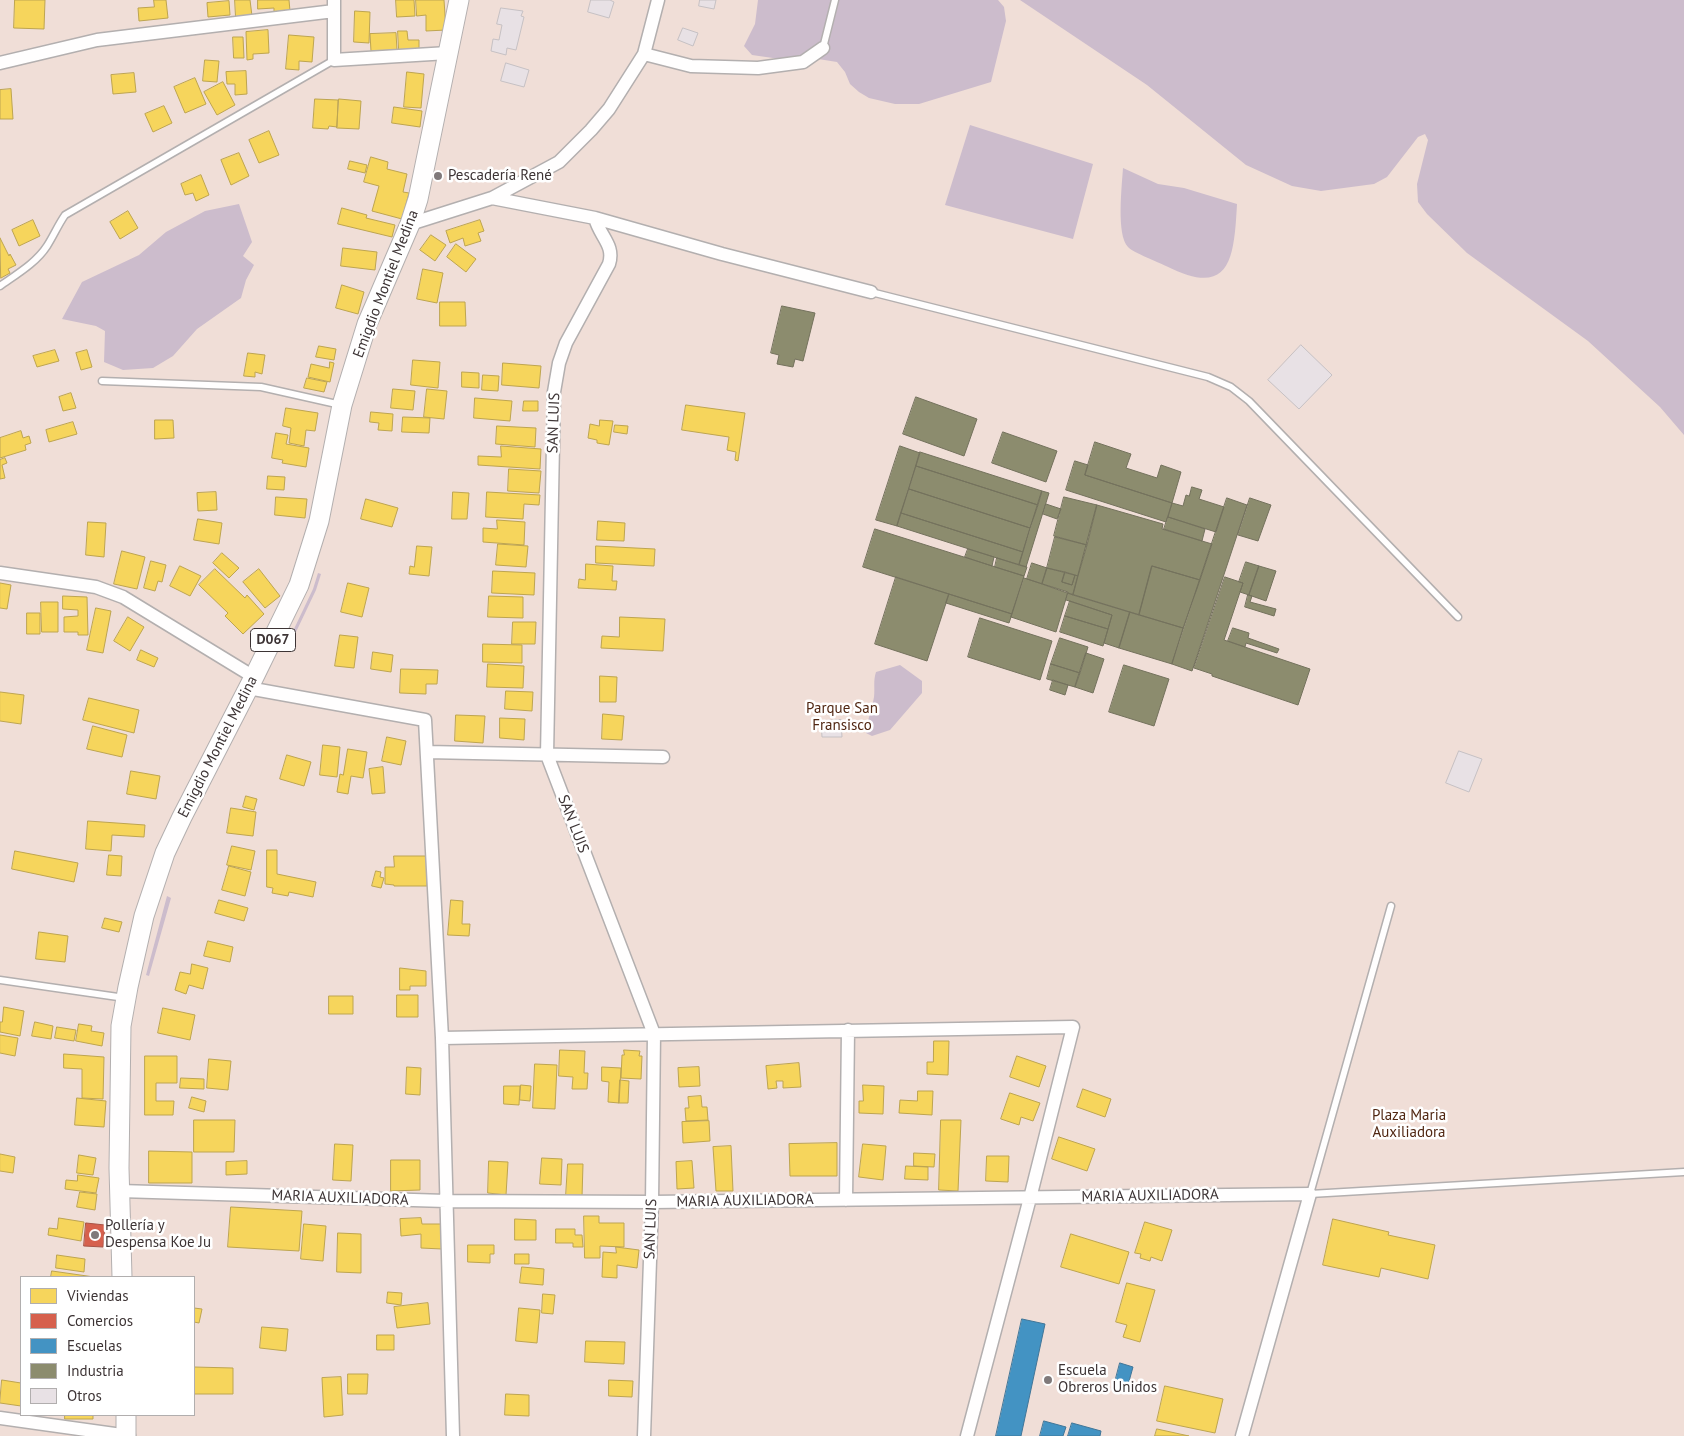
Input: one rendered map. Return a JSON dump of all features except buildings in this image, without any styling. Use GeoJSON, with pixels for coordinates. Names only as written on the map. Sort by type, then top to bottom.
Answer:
{"type":"FeatureCollection","features":[{"type":"Feature","properties":{"kind":"main road","name":"Emigdio Montiel Medina"},"geometry":{"type":"LineString","coordinates":[[122,1276],[120,1191],[121,1026],[144,916],[165,853],[299,585],[319,521],[342,405],[367,324],[410,224],[418,199],[459,0]]}},
{"type":"Feature","properties":{"kind":"main road"},"geometry":{"type":"LineString","coordinates":[[126,1416],[127,1436]]}},
{"type":"Feature","properties":{"kind":"street"},"geometry":{"type":"LineString","coordinates":[[410,224],[492,198],[559,162],[609,109],[644,54],[658,0]]}},
{"type":"Feature","properties":{"kind":"street"},"geometry":{"type":"LineString","coordinates":[[0,63],[97,40],[334,6],[334,60],[448,52]]}},
{"type":"Feature","properties":{"kind":"street"},"geometry":{"type":"LineString","coordinates":[[644,54],[691,66],[758,68],[803,62],[823,48]]}},
{"type":"Feature","properties":{"kind":"street"},"geometry":{"type":"LineString","coordinates":[[492,198],[595,218],[722,254],[871,292]]}},
{"type":"Feature","properties":{"kind":"street","name":"SAN LUIS"},"geometry":{"type":"LineString","coordinates":[[595,218],[598,228],[610,247],[612,255],[609,264],[566,343],[554,392],[547,755],[654,1034],[652,1202],[644,1436]]}},
{"type":"Feature","properties":{"kind":"street"},"geometry":{"type":"LineString","coordinates":[[0,573],[96,587],[122,597],[251,683],[425,720],[432,752],[453,1436]]}},
{"type":"Feature","properties":{"kind":"street"},"geometry":{"type":"LineString","coordinates":[[432,752],[663,757]]}},
{"type":"Feature","properties":{"kind":"street"},"geometry":{"type":"LineString","coordinates":[[442,1038],[1073,1026],[1030,1198],[966,1436]]}},
{"type":"Feature","properties":{"kind":"street"},"geometry":{"type":"LineString","coordinates":[[846,1200],[848,1030]]}},
{"type":"Feature","properties":{"kind":"street","name":"MARIA AUXILIADORA"},"geometry":{"type":"LineString","coordinates":[[120,1191],[446,1202],[652,1202],[1310,1194]]}},
{"type":"Feature","properties":{"kind":"street"},"geometry":{"type":"LineString","coordinates":[[1242,1436],[1310,1194]]}},
{"type":"Feature","properties":{"kind":"street"},"geometry":{"type":"LineString","coordinates":[[0,1418],[127,1436]]}},
{"type":"Feature","properties":{"kind":"lane"},"geometry":{"type":"LineString","coordinates":[[823,48],[835,0]]}},
{"type":"Feature","properties":{"kind":"lane"},"geometry":{"type":"LineString","coordinates":[[0,286],[33,262],[47,246],[65,215],[334,60]]}},
{"type":"Feature","properties":{"kind":"lane"},"geometry":{"type":"LineString","coordinates":[[871,292],[1208,376],[1230,387],[1249,400],[1458,617]]}},
{"type":"Feature","properties":{"kind":"lane"},"geometry":{"type":"LineString","coordinates":[[102,381],[261,387],[342,405]]}},
{"type":"Feature","properties":{"kind":"lane"},"geometry":{"type":"LineString","coordinates":[[1391,906],[1310,1194],[1684,1172]]}},
{"type":"Feature","properties":{"kind":"lane"},"geometry":{"type":"LineString","coordinates":[[0,980],[126,998]]}},
{"type":"Feature","properties":{"kind":"green space","name":"Parque San Fransisco"},"geometry":{"type":"Polygon","coordinates":[[[0,0],[1684,0],[1684,1436],[0,1436],[0,0]]]}},
{"type":"Feature","properties":{"kind":"shaded area"},"geometry":{"type":"Polygon","coordinates":[[[758,0],[998,0],[1004,7],[1006,21],[991,82],[919,104],[895,104],[869,98],[859,92],[850,84],[845,72],[837,62],[812,58],[787,60],[752,55],[744,46],[755,24],[758,0]]]}},
{"type":"Feature","properties":{"kind":"shaded area"},"geometry":{"type":"Polygon","coordinates":[[[1020,0],[1684,0],[1684,435],[1660,407],[1588,341],[1467,253],[1427,214],[1418,202],[1417,184],[1428,140],[1425,134],[1418,137],[1387,177],[1374,184],[1321,191],[1292,186],[1246,165],[1147,85],[1020,0]]]}},
{"type":"Feature","properties":{"kind":"shaded area"},"geometry":{"type":"Polygon","coordinates":[[[970,125],[1093,164],[1073,239],[945,205],[970,125]]]}},
{"type":"Feature","properties":{"kind":"shaded area"},"geometry":{"type":"Polygon","coordinates":[[[1123,168],[1158,184],[1184,188],[1237,204],[1234,241],[1225,268],[1216,275],[1204,278],[1188,275],[1141,255],[1128,247],[1124,241],[1121,221],[1123,168]]]}},
{"type":"Feature","properties":{"kind":"shaded area"},"geometry":{"type":"Polygon","coordinates":[[[239,204],[252,242],[243,256],[254,265],[246,280],[241,298],[197,329],[173,356],[153,368],[123,370],[104,362],[105,331],[96,326],[62,319],[82,282],[139,255],[166,232],[205,211],[239,204]]]}},
{"type":"Feature","properties":{"kind":"shaded area"},"geometry":{"type":"Polygon","coordinates":[[[318,573],[321,574],[316,590],[287,651],[284,650],[313,589],[318,573]]]}},
{"type":"Feature","properties":{"kind":"shaded area"},"geometry":{"type":"Polygon","coordinates":[[[900,665],[922,681],[922,693],[890,730],[872,736],[866,733],[874,697],[876,672],[900,665]]]}},
{"type":"Feature","properties":{"kind":"shaded area"},"geometry":{"type":"Polygon","coordinates":[[[167,896],[171,898],[149,976],[146,975],[167,896]]]}},
{"type":"Feature","properties":{"kind":"place","name":"Pescadería René"},"geometry":{"type":"Point","coordinates":[438,176]}},
{"type":"Feature","properties":{"kind":"place","name":"Pollería y Despensa Koe Ju"},"geometry":{"type":"Point","coordinates":[95,1235]}},
{"type":"Feature","properties":{"kind":"place","name":"Escuela Obreros Unidos"},"geometry":{"type":"Point","coordinates":[1048,1380]}},
{"type":"Feature","properties":{"kind":"park label","name":"Plaza Maria Auxiliadora"},"geometry":{"type":"Point","coordinates":[1409,1124]}}]}
